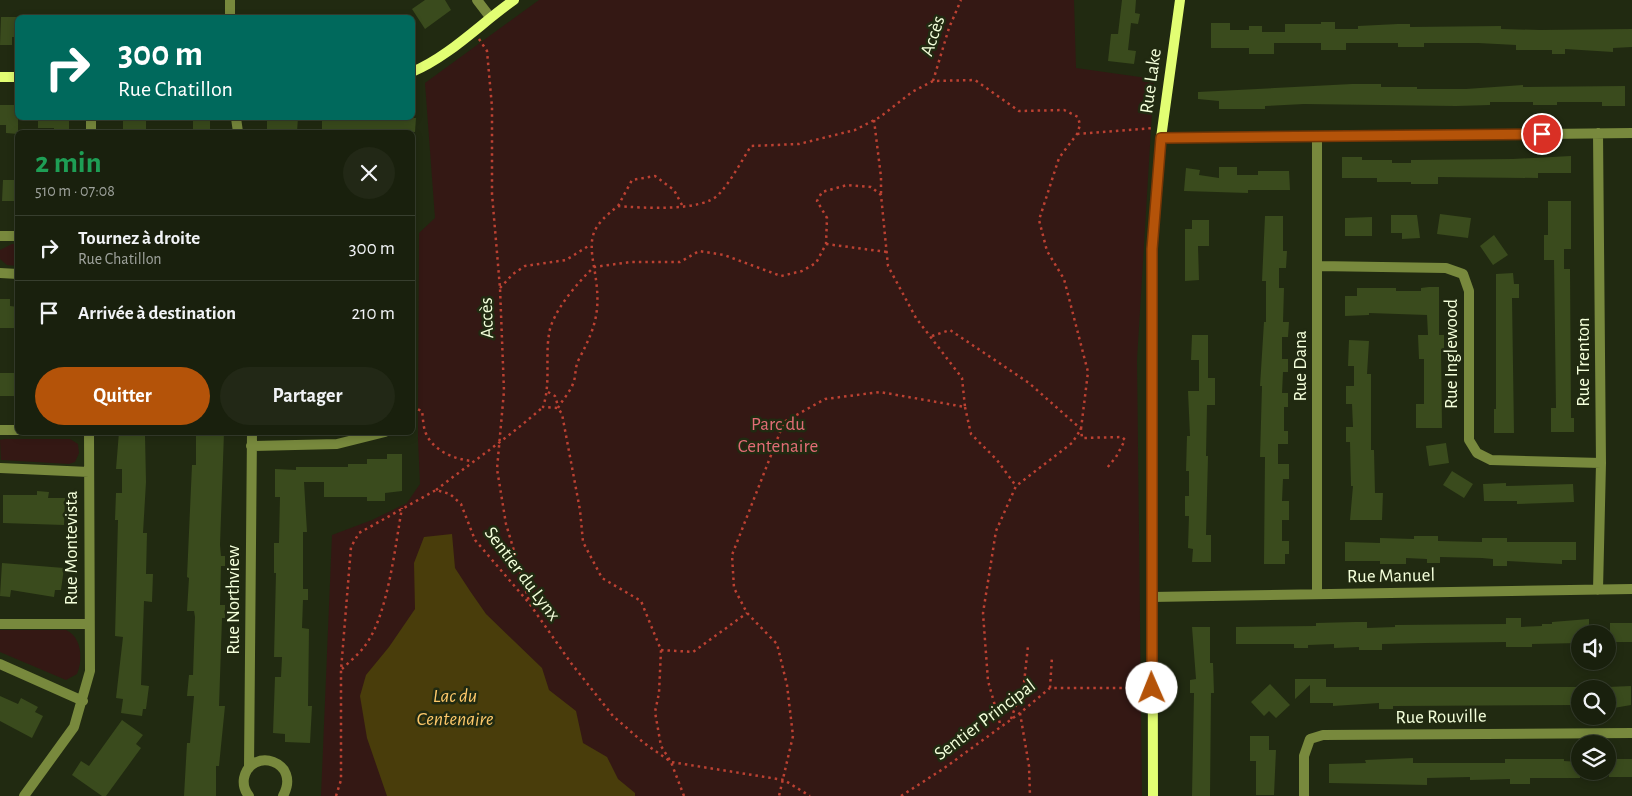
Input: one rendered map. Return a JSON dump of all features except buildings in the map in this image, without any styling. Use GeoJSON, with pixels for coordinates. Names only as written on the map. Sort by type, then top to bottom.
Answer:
{"type":"FeatureCollection","features":[{"type":"Feature","properties":{"kind":"street"},"geometry":{"type":"LineString","coordinates":[[230,0],[230,15]]}},
{"type":"Feature","properties":{"kind":"street"},"geometry":{"type":"LineString","coordinates":[[477,0],[490,17]]}},
{"type":"Feature","properties":{"kind":"street"},"geometry":{"type":"LineString","coordinates":[[415,70],[474,32],[490,17],[514,0]]}},
{"type":"Feature","properties":{"kind":"street","name":"Rue Lake"},"geometry":{"type":"LineString","coordinates":[[1153,796],[1151,597],[1152,249],[1161,138],[1180,0]]}},
{"type":"Feature","properties":{"kind":"street"},"geometry":{"type":"LineString","coordinates":[[0,77],[15,77]]}},
{"type":"Feature","properties":{"kind":"street","name":"Rue Trenton"},"geometry":{"type":"LineString","coordinates":[[1598,133],[1601,464],[1598,590]]}},
{"type":"Feature","properties":{"kind":"street"},"geometry":{"type":"LineString","coordinates":[[1161,138],[1632,133]]}},
{"type":"Feature","properties":{"kind":"street","name":"Rue Dana"},"geometry":{"type":"LineString","coordinates":[[1317,137],[1317,594]]}},
{"type":"Feature","properties":{"kind":"street"},"geometry":{"type":"LineString","coordinates":[[0,236],[15,236]]}},
{"type":"Feature","properties":{"kind":"street","name":"Rue Inglewood"},"geometry":{"type":"LineString","coordinates":[[1318,266],[1446,268],[1463,274],[1469,291],[1468,440],[1477,453],[1491,460],[1601,464]]}},
{"type":"Feature","properties":{"kind":"street"},"geometry":{"type":"LineString","coordinates":[[0,273],[15,274]]}},
{"type":"Feature","properties":{"kind":"street"},"geometry":{"type":"LineString","coordinates":[[0,430],[15,430]]}},
{"type":"Feature","properties":{"kind":"street","name":"Rue Montevista"},"geometry":{"type":"LineString","coordinates":[[24,796],[74,727],[90,671],[89,435]]}},
{"type":"Feature","properties":{"kind":"street","name":"Rue Northview"},"geometry":{"type":"LineString","coordinates":[[249,796],[244,780],[249,768],[252,435]]}},
{"type":"Feature","properties":{"kind":"street"},"geometry":{"type":"LineString","coordinates":[[251,446],[337,444],[373,435]]}},
{"type":"Feature","properties":{"kind":"street","name":"Rue Montevista"},"geometry":{"type":"LineString","coordinates":[[0,468],[89,472]]}},
{"type":"Feature","properties":{"kind":"street","name":"Rue Manuel"},"geometry":{"type":"LineString","coordinates":[[1151,597],[1632,589]]}},
{"type":"Feature","properties":{"kind":"street","name":"Rue Montevista"},"geometry":{"type":"LineString","coordinates":[[0,624],[89,624]]}},
{"type":"Feature","properties":{"kind":"street"},"geometry":{"type":"LineString","coordinates":[[0,664],[82,701]]}},
{"type":"Feature","properties":{"kind":"street","name":"Rue Rouville"},"geometry":{"type":"LineString","coordinates":[[1304,796],[1304,756],[1310,739],[1323,735],[1632,733]]}},
{"type":"Feature","properties":{"kind":"street"},"geometry":{"type":"LineString","coordinates":[[249,768],[262,760],[277,763],[282,768],[288,782],[283,796]]}},
{"type":"Feature","properties":{"kind":"path","name":"Accès"},"geometry":{"type":"LineString","coordinates":[[933,81],[949,28],[961,0]]}},
{"type":"Feature","properties":{"kind":"path","name":"Accès"},"geometry":{"type":"LineString","coordinates":[[474,32],[487,51],[492,107],[492,194],[500,288],[504,391],[497,469],[506,524],[529,603]]}},
{"type":"Feature","properties":{"kind":"path"},"geometry":{"type":"LineString","coordinates":[[618,206],[651,209],[683,205],[700,206],[718,196],[751,146],[799,144],[855,130],[874,120],[912,92],[933,81],[974,80],[1019,111],[1064,110],[1078,117],[1080,125],[1077,134],[1059,158],[1039,220],[1047,251],[1064,279],[1088,372],[1081,429],[1082,438],[1122,437],[1125,440],[1116,457],[1107,468]]}},
{"type":"Feature","properties":{"kind":"path"},"geometry":{"type":"LineString","coordinates":[[874,120],[882,177],[881,195],[888,266],[916,318],[932,336],[962,378],[965,407],[971,434],[997,460],[1016,486]]}},
{"type":"Feature","properties":{"kind":"path"},"geometry":{"type":"LineString","coordinates":[[1077,134],[1163,127]]}},
{"type":"Feature","properties":{"kind":"path"},"geometry":{"type":"LineString","coordinates":[[558,408],[574,381],[579,359],[586,348],[598,310],[598,294],[590,245],[598,222],[618,206],[632,180],[655,176],[674,190],[683,205]]}},
{"type":"Feature","properties":{"kind":"path"},"geometry":{"type":"LineString","coordinates":[[336,796],[341,780],[341,670],[351,547],[359,533],[436,490],[473,461],[498,445],[544,407],[548,392],[549,333],[558,312],[581,279],[594,267],[631,262],[680,262],[699,251],[724,255],[780,276],[802,271],[816,263],[826,244],[827,218],[817,202],[822,192],[846,185],[872,187],[881,195]]}},
{"type":"Feature","properties":{"kind":"path"},"geometry":{"type":"LineString","coordinates":[[826,244],[887,252]]}},
{"type":"Feature","properties":{"kind":"path"},"geometry":{"type":"LineString","coordinates":[[500,288],[513,274],[524,266],[566,260],[590,245]]}},
{"type":"Feature","properties":{"kind":"path"},"geometry":{"type":"LineString","coordinates":[[932,336],[950,330],[1029,383],[1081,429]]}},
{"type":"Feature","properties":{"kind":"path"},"geometry":{"type":"LineString","coordinates":[[548,392],[556,396],[558,408],[562,414],[580,510],[583,542],[602,578],[641,602],[661,650],[660,692],[655,712],[661,746],[671,762],[684,796]]}},
{"type":"Feature","properties":{"kind":"path"},"geometry":{"type":"LineString","coordinates":[[780,796],[793,736],[787,685],[776,644],[747,613],[734,588],[732,555],[784,422],[825,399],[880,392],[965,407]]}},
{"type":"Feature","properties":{"kind":"path"},"geometry":{"type":"LineString","coordinates":[[544,407],[558,408]]}},
{"type":"Feature","properties":{"kind":"path"},"geometry":{"type":"LineString","coordinates":[[415,408],[422,411],[425,431],[441,451],[464,461],[473,461]]}},
{"type":"Feature","properties":{"kind":"path"},"geometry":{"type":"LineString","coordinates":[[1001,727],[988,681],[983,613],[996,532],[1016,486],[1072,443],[1081,429]]}},
{"type":"Feature","properties":{"kind":"path","name":"Sentier du Lynx"},"geometry":{"type":"LineString","coordinates":[[436,490],[450,494],[461,504],[475,540],[529,603],[571,663],[613,716],[644,743],[671,762],[784,780],[810,796]]}},
{"type":"Feature","properties":{"kind":"path"},"geometry":{"type":"LineString","coordinates":[[341,670],[365,647],[374,630],[387,588],[402,508]]}},
{"type":"Feature","properties":{"kind":"path"},"geometry":{"type":"LineString","coordinates":[[661,650],[693,652],[747,613]]}},
{"type":"Feature","properties":{"kind":"path"},"geometry":{"type":"LineString","coordinates":[[1010,720],[1024,683],[1028,646]]}},
{"type":"Feature","properties":{"kind":"path"},"geometry":{"type":"LineString","coordinates":[[1050,688],[1052,657]]}},
{"type":"Feature","properties":{"kind":"path","name":"Sentier Principal"},"geometry":{"type":"LineString","coordinates":[[901,796],[943,769],[1020,714],[1050,688],[1152,688]]}},
{"type":"Feature","properties":{"kind":"path"},"geometry":{"type":"LineString","coordinates":[[1020,714],[1029,766],[1030,796]]}},
{"type":"Feature","properties":{"kind":"green space","name":"Parc du Centenaire"},"geometry":{"type":"Polygon","coordinates":[[[539,0],[1074,0],[1076,68],[1154,79],[1137,360],[1142,796],[321,796],[332,535],[372,520],[407,503],[420,484],[418,439],[419,233],[435,218],[425,83],[539,0]]]}},
{"type":"Feature","properties":{"kind":"green space"},"geometry":{"type":"Polygon","coordinates":[[[15,244],[15,266],[7,265],[0,259],[0,250],[15,244]]]}},
{"type":"Feature","properties":{"kind":"green space"},"geometry":{"type":"Polygon","coordinates":[[[70,439],[78,444],[79,453],[75,462],[69,464],[1,460],[0,440],[70,439]]]}},
{"type":"Feature","properties":{"kind":"green space"},"geometry":{"type":"Polygon","coordinates":[[[0,630],[66,630],[75,638],[80,649],[80,662],[77,674],[66,680],[0,652],[0,630]]]}},
{"type":"Feature","properties":{"kind":"water","name":"Lac du Centenaire"},"geometry":{"type":"Polygon","coordinates":[[[452,534],[455,568],[486,614],[542,668],[549,690],[576,711],[583,743],[607,757],[618,779],[635,793],[635,796],[387,796],[367,738],[360,696],[366,675],[389,647],[415,609],[414,563],[424,537],[452,534]]]}},
{"type":"Feature","properties":{"kind":"route"},"geometry":{"type":"LineString","coordinates":[[1152,688],[1152,249],[1161,138],[1542,134]]}}]}
